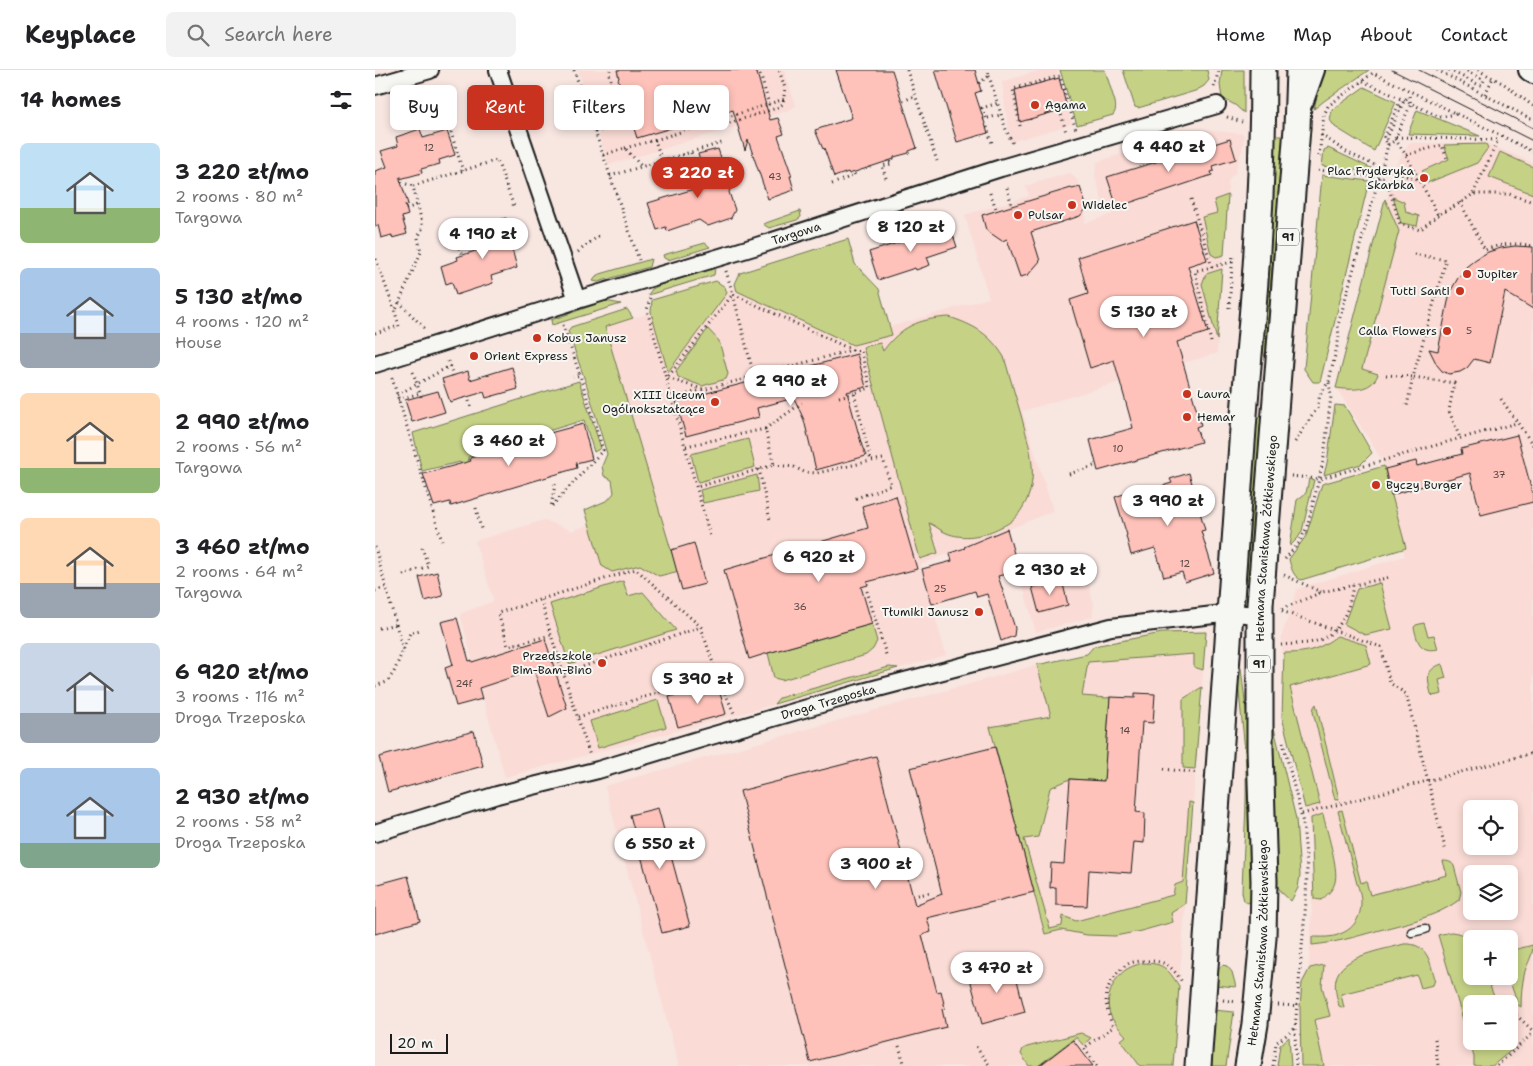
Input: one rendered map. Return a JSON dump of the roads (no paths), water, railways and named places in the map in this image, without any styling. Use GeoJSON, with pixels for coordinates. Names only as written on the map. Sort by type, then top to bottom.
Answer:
{"type":"FeatureCollection","features":[{"type":"Feature","properties":{"kind":"main road","name":"Hetmana Stanisława Żółkiewskiego"},"geometry":{"type":"LineString","coordinates":[[1248,1066],[1255,1024],[1264,919],[1265,881],[1260,739],[1274,611],[1261,389],[1257,252],[1263,127],[1263,70]]}},
{"type":"Feature","properties":{"kind":"main road","name":"Hetmana Stanisława Żółkiewskiego"},"geometry":{"type":"LineString","coordinates":[[1198,1066],[1231,613],[1297,128],[1299,70]]}},
{"type":"Feature","properties":{"kind":"street"},"geometry":{"type":"LineString","coordinates":[[375,86],[430,70]]}},
{"type":"Feature","properties":{"kind":"street"},"geometry":{"type":"LineString","coordinates":[[497,70],[577,300]]}},
{"type":"Feature","properties":{"kind":"street"},"geometry":{"type":"LineString","coordinates":[[1297,128],[1306,89],[1314,70]]}},
{"type":"Feature","properties":{"kind":"street"},"geometry":{"type":"LineString","coordinates":[[1529,70],[1533,73]]}},
{"type":"Feature","properties":{"kind":"street","name":"Targowa"},"geometry":{"type":"LineString","coordinates":[[375,364],[1021,162],[1217,105]]}},
{"type":"Feature","properties":{"kind":"street","name":"Droga Trzeposka"},"geometry":{"type":"LineString","coordinates":[[375,832],[497,795],[598,770],[850,696],[1111,627],[1231,613],[1274,611]]}},
{"type":"Feature","properties":{"kind":"lane"},"geometry":{"type":"LineString","coordinates":[[1412,932],[1425,929]]}},
{"type":"Feature","properties":{"kind":"tram line"},"geometry":{"type":"LineString","coordinates":[[1392,70],[1533,141]]}},
{"type":"Feature","properties":{"kind":"tram line"},"geometry":{"type":"LineString","coordinates":[[1419,70],[1533,128]]}},
{"type":"Feature","properties":{"kind":"place","name":"Agama"},"geometry":{"type":"Point","coordinates":[1035,105]}},
{"type":"Feature","properties":{"kind":"place","name":"Plac Fryderyka Skarbka"},"geometry":{"type":"Point","coordinates":[1424,178]}},
{"type":"Feature","properties":{"kind":"place","name":"Widelec"},"geometry":{"type":"Point","coordinates":[1072,205]}},
{"type":"Feature","properties":{"kind":"place","name":"Pulsar"},"geometry":{"type":"Point","coordinates":[1018,215]}},
{"type":"Feature","properties":{"kind":"place","name":"Jupiter"},"geometry":{"type":"Point","coordinates":[1467,274]}},
{"type":"Feature","properties":{"kind":"place","name":"Tutti Santi"},"geometry":{"type":"Point","coordinates":[1460,291]}},
{"type":"Feature","properties":{"kind":"place","name":"Calla Flowers"},"geometry":{"type":"Point","coordinates":[1447,331]}},
{"type":"Feature","properties":{"kind":"place","name":"Kobus Janusz"},"geometry":{"type":"Point","coordinates":[537,338]}},
{"type":"Feature","properties":{"kind":"place","name":"Orient Express"},"geometry":{"type":"Point","coordinates":[474,356]}},
{"type":"Feature","properties":{"kind":"place","name":"Laura"},"geometry":{"type":"Point","coordinates":[1187,394]}},
{"type":"Feature","properties":{"kind":"place","name":"XIII Liceum Ogólnokształcące"},"geometry":{"type":"Point","coordinates":[715,402]}},
{"type":"Feature","properties":{"kind":"place","name":"Hemar"},"geometry":{"type":"Point","coordinates":[1187,417]}},
{"type":"Feature","properties":{"kind":"place","name":"Byczy Burger"},"geometry":{"type":"Point","coordinates":[1376,485]}},
{"type":"Feature","properties":{"kind":"place","name":"Tłumiki Janusz"},"geometry":{"type":"Point","coordinates":[979,612]}},
{"type":"Feature","properties":{"kind":"place","name":"Przedszkole Bim-Bam-Bino"},"geometry":{"type":"Point","coordinates":[602,663]}}]}
